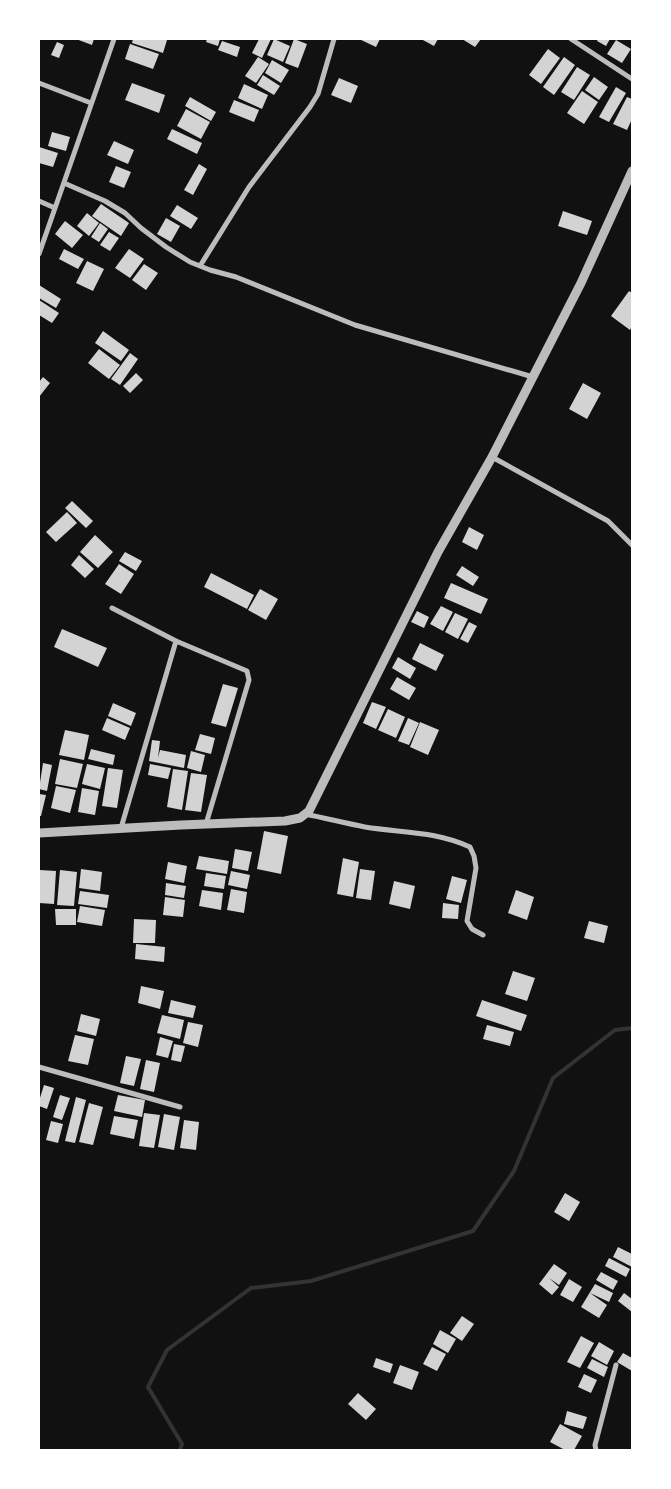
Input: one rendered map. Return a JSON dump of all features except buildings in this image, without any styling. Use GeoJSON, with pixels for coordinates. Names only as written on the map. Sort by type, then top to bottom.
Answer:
{"type":"FeatureCollection","features":[{"type":"Feature","properties":{"kind":"street"},"geometry":{"type":"LineString","coordinates":[[39,254],[114,39]]}},
{"type":"Feature","properties":{"kind":"street"},"geometry":{"type":"LineString","coordinates":[[200,266],[249,187],[318,94],[334,39]]}},
{"type":"Feature","properties":{"kind":"street"},"geometry":{"type":"LineString","coordinates":[[571,39],[632,79]]}},
{"type":"Feature","properties":{"kind":"street"},"geometry":{"type":"LineString","coordinates":[[39,83],[91,103]]}},
{"type":"Feature","properties":{"kind":"street"},"geometry":{"type":"LineString","coordinates":[[39,833],[285,821],[300,818],[309,811],[438,552],[492,457],[581,283],[632,171]]}},
{"type":"Feature","properties":{"kind":"street"},"geometry":{"type":"LineString","coordinates":[[64,183],[105,201],[125,213],[141,228],[190,262],[236,277],[355,324],[533,377]]}},
{"type":"Feature","properties":{"kind":"street"},"geometry":{"type":"LineString","coordinates":[[39,201],[55,208]]}},
{"type":"Feature","properties":{"kind":"street"},"geometry":{"type":"LineString","coordinates":[[492,457],[608,521],[632,546]]}},
{"type":"Feature","properties":{"kind":"street"},"geometry":{"type":"LineString","coordinates":[[112,608],[176,641],[247,672],[249,680],[206,824]]}},
{"type":"Feature","properties":{"kind":"street"},"geometry":{"type":"LineString","coordinates":[[120,828],[176,641]]}},
{"type":"Feature","properties":{"kind":"street"},"geometry":{"type":"LineString","coordinates":[[305,814],[366,827],[412,831],[454,840],[470,847],[476,868],[467,921],[472,929],[483,936]]}},
{"type":"Feature","properties":{"kind":"street"},"geometry":{"type":"LineString","coordinates":[[39,1067],[180,1107]]}},
{"type":"Feature","properties":{"kind":"street"},"geometry":{"type":"LineString","coordinates":[[596,1450],[595,1445],[616,1366]]}},
{"type":"Feature","properties":{"kind":"waterway"},"geometry":{"type":"LineString","coordinates":[[180,1450],[182,1444],[148,1387],[167,1350],[251,1288],[311,1281],[473,1231],[514,1171],[553,1078],[615,1030],[632,1028]]}}]}
